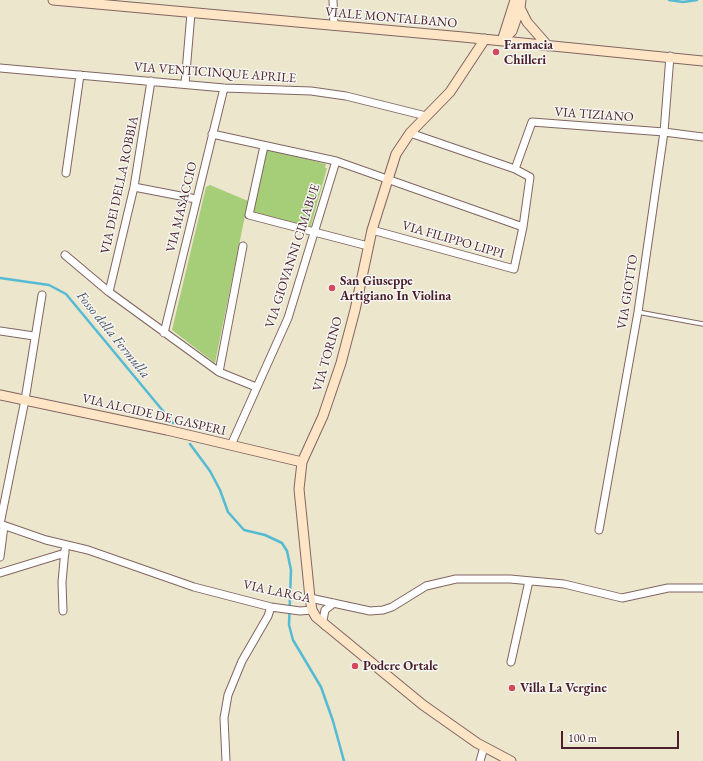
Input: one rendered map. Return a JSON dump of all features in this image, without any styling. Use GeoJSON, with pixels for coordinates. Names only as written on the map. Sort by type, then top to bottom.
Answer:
{"type":"FeatureCollection","features":[{"type":"Feature","properties":{"kind":"street","name":"VIALE MONTALBANO"},"geometry":{"type":"LineString","coordinates":[[53,0],[139,4],[192,13],[670,56],[703,61]]}},
{"type":"Feature","properties":{"kind":"street"},"geometry":{"type":"LineString","coordinates":[[334,0],[334,26]]}},
{"type":"Feature","properties":{"kind":"street"},"geometry":{"type":"LineString","coordinates":[[502,41],[518,3]]}},
{"type":"Feature","properties":{"kind":"street"},"geometry":{"type":"LineString","coordinates":[[518,3],[532,28],[548,46]]}},
{"type":"Feature","properties":{"kind":"street"},"geometry":{"type":"LineString","coordinates":[[185,84],[192,13]]}},
{"type":"Feature","properties":{"kind":"street","name":"VIA TORINO"},"geometry":{"type":"LineString","coordinates":[[312,610],[300,510],[299,474],[302,462],[323,416],[341,364],[355,310],[368,246],[387,178],[396,154],[410,133],[450,92],[485,39]]}},
{"type":"Feature","properties":{"kind":"street","name":"VIA GIOTTO"},"geometry":{"type":"LineString","coordinates":[[599,530],[638,312],[664,132],[670,56]]}},
{"type":"Feature","properties":{"kind":"street","name":"VIA VENTICINQUE APRILE"},"geometry":{"type":"LineString","coordinates":[[0,68],[224,88],[325,93],[426,116]]}},
{"type":"Feature","properties":{"kind":"street"},"geometry":{"type":"LineString","coordinates":[[66,173],[80,75]]}},
{"type":"Feature","properties":{"kind":"street","name":"VIA DEI DELLA ROBBIA"},"geometry":{"type":"LineString","coordinates":[[109,292],[134,187],[151,81]]}},
{"type":"Feature","properties":{"kind":"street","name":"VIA MASACCIO"},"geometry":{"type":"LineString","coordinates":[[164,333],[224,88]]}},
{"type":"Feature","properties":{"kind":"street","name":"VIA TIZIANO"},"geometry":{"type":"LineString","coordinates":[[515,169],[532,122],[664,132],[703,137]]}},
{"type":"Feature","properties":{"kind":"street"},"geometry":{"type":"LineString","coordinates":[[410,133],[515,169]]}},
{"type":"Feature","properties":{"kind":"street"},"geometry":{"type":"LineString","coordinates":[[212,134],[336,161],[523,227]]}},
{"type":"Feature","properties":{"kind":"street"},"geometry":{"type":"LineString","coordinates":[[264,146],[249,215],[368,246]]}},
{"type":"Feature","properties":{"kind":"street","name":"VIA GIOVANNI CIMABUE"},"geometry":{"type":"LineString","coordinates":[[231,445],[288,318],[336,161]]}},
{"type":"Feature","properties":{"kind":"street","name":"VIA FILIPPO LIPPI"},"geometry":{"type":"LineString","coordinates":[[372,230],[514,269],[523,227],[530,177],[515,169]]}},
{"type":"Feature","properties":{"kind":"street"},"geometry":{"type":"LineString","coordinates":[[134,187],[196,199]]}},
{"type":"Feature","properties":{"kind":"street"},"geometry":{"type":"LineString","coordinates":[[219,372],[243,246]]}},
{"type":"Feature","properties":{"kind":"street"},"geometry":{"type":"LineString","coordinates":[[65,255],[109,292],[219,372],[256,387]]}},
{"type":"Feature","properties":{"kind":"street"},"geometry":{"type":"LineString","coordinates":[[0,557],[2,524],[25,400],[34,336],[42,295]]}},
{"type":"Feature","properties":{"kind":"street"},"geometry":{"type":"LineString","coordinates":[[0,331],[34,336]]}},
{"type":"Feature","properties":{"kind":"street","name":"VIA ALCIDE DE GASPERI"},"geometry":{"type":"LineString","coordinates":[[0,395],[231,445],[302,462]]}},
{"type":"Feature","properties":{"kind":"street","name":"VIA LARGA"},"geometry":{"type":"LineString","coordinates":[[2,524],[126,563],[194,587],[271,607],[297,611],[312,610],[326,626],[423,705],[484,747],[511,761]]}},
{"type":"Feature","properties":{"kind":"street"},"geometry":{"type":"LineString","coordinates":[[63,611],[62,582],[66,545]]}},
{"type":"Feature","properties":{"kind":"street"},"geometry":{"type":"LineString","coordinates":[[0,573],[65,552]]}},
{"type":"Feature","properties":{"kind":"street"},"geometry":{"type":"LineString","coordinates":[[310,598],[370,611],[383,610],[392,607],[426,586],[456,579],[529,581],[564,584],[622,598],[668,588],[703,588]]}},
{"type":"Feature","properties":{"kind":"street"},"geometry":{"type":"LineString","coordinates":[[511,662],[529,581]]}},
{"type":"Feature","properties":{"kind":"street"},"geometry":{"type":"LineString","coordinates":[[326,626],[323,620],[325,610],[334,603]]}},
{"type":"Feature","properties":{"kind":"street"},"geometry":{"type":"LineString","coordinates":[[226,761],[224,718],[228,695],[242,660],[257,636],[271,607]]}},
{"type":"Feature","properties":{"kind":"street"},"geometry":{"type":"LineString","coordinates":[[480,761],[484,747]]}},
{"type":"Feature","properties":{"kind":"lane"},"geometry":{"type":"LineString","coordinates":[[638,312],[703,324]]}},
{"type":"Feature","properties":{"kind":"green space"},"geometry":{"type":"Polygon","coordinates":[[[267,149],[326,164],[325,168],[327,168],[310,229],[251,214],[267,149]]]}},
{"type":"Feature","properties":{"kind":"green space"},"geometry":{"type":"Polygon","coordinates":[[[210,185],[248,201],[215,363],[172,330],[206,187],[210,185]]]}},
{"type":"Feature","properties":{"kind":"waterway"},"geometry":{"type":"LineString","coordinates":[[669,0],[683,2],[697,0]]}},
{"type":"Feature","properties":{"kind":"waterway","name":"Fosso della Fermulla"},"geometry":{"type":"LineString","coordinates":[[0,278],[49,285],[66,294],[173,423]]}},
{"type":"Feature","properties":{"kind":"waterway","name":"Fosso della Fermulla"},"geometry":{"type":"LineString","coordinates":[[190,444],[210,471],[220,490],[228,512],[244,530],[265,535],[282,543],[287,551],[291,570],[289,625],[293,640],[321,687],[333,721],[344,761]]}},
{"type":"Feature","properties":{"kind":"place","name":"Farmacia Chilleri"},"geometry":{"type":"Point","coordinates":[496,52]}},
{"type":"Feature","properties":{"kind":"place","name":"San Giuseppe Artigiano In Violina"},"geometry":{"type":"Point","coordinates":[332,288]}},
{"type":"Feature","properties":{"kind":"place","name":"Podere Ortale"},"geometry":{"type":"Point","coordinates":[355,666]}},
{"type":"Feature","properties":{"kind":"place","name":"Villa La Vergine"},"geometry":{"type":"Point","coordinates":[512,688]}}]}
